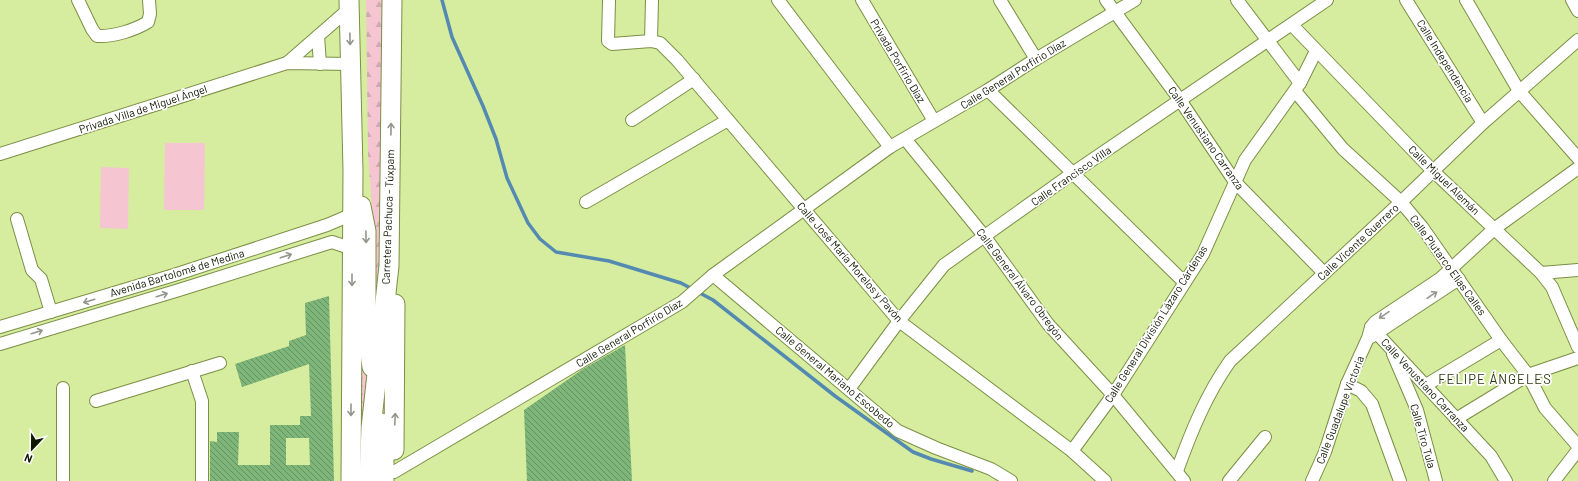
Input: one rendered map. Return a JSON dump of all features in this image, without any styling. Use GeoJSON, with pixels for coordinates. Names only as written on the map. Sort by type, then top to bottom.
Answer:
{"type":"FeatureCollection","features":[{"type":"Feature","properties":{"kind":"main road","name":"Carretera Pachuca - Túxpam"},"geometry":{"type":"LineString","coordinates":[[369,481],[371,428],[389,266],[392,0]]}},
{"type":"Feature","properties":{"kind":"main road"},"geometry":{"type":"LineString","coordinates":[[349,5],[353,171],[351,481]]}},
{"type":"Feature","properties":{"kind":"main road"},"geometry":{"type":"LineString","coordinates":[[353,171],[366,231],[366,325],[390,478]]}},
{"type":"Feature","properties":{"kind":"main road"},"geometry":{"type":"LineString","coordinates":[[389,266],[395,299],[396,388],[390,478]]}},
{"type":"Feature","properties":{"kind":"street"},"geometry":{"type":"LineString","coordinates":[[78,0],[97,36],[105,36],[141,26],[148,22],[150,14],[149,0]]}},
{"type":"Feature","properties":{"kind":"street"},"geometry":{"type":"LineString","coordinates":[[609,0],[608,41],[612,44],[656,42],[652,0]]}},
{"type":"Feature","properties":{"kind":"street"},"geometry":{"type":"LineString","coordinates":[[778,0],[890,147]]}},
{"type":"Feature","properties":{"kind":"street","name":"Privada Porfirio Díaz"},"geometry":{"type":"LineString","coordinates":[[862,0],[934,121]]}},
{"type":"Feature","properties":{"kind":"street"},"geometry":{"type":"LineString","coordinates":[[1000,0],[1036,59]]}},
{"type":"Feature","properties":{"kind":"street","name":"Calle Venustiano Carranza"},"geometry":{"type":"LineString","coordinates":[[1106,0],[1180,100],[1235,182],[1324,273]]}},
{"type":"Feature","properties":{"kind":"street","name":"Calle General Porfirio Díaz"},"geometry":{"type":"LineString","coordinates":[[390,478],[682,302],[710,278],[890,147],[906,140],[934,121],[988,90],[1036,59],[1135,0]]}},
{"type":"Feature","properties":{"kind":"street","name":"Calle Plutarco Elías Calles"},"geometry":{"type":"LineString","coordinates":[[1237,0],[1268,42],[1297,87],[1343,149],[1401,202],[1422,226],[1501,340],[1528,375],[1545,408],[1578,446]]}},
{"type":"Feature","properties":{"kind":"street","name":"Calle Francisco Villa"},"geometry":{"type":"LineString","coordinates":[[849,389],[899,321],[944,265],[1073,173],[1328,0]]}},
{"type":"Feature","properties":{"kind":"street","name":"Calle Independencia"},"geometry":{"type":"LineString","coordinates":[[1406,0],[1484,123]]}},
{"type":"Feature","properties":{"kind":"street"},"geometry":{"type":"LineString","coordinates":[[1466,0],[1520,91],[1578,158]]}},
{"type":"Feature","properties":{"kind":"street"},"geometry":{"type":"LineString","coordinates":[[1572,0],[1578,11]]}},
{"type":"Feature","properties":{"kind":"street","name":"Privada Villa de Miguel Ángel"},"geometry":{"type":"LineString","coordinates":[[287,63],[318,36],[349,5]]}},
{"type":"Feature","properties":{"kind":"street","name":"Calle Miguel Alemán"},"geometry":{"type":"LineString","coordinates":[[1292,25],[1433,171],[1541,273],[1552,288],[1578,347]]}},
{"type":"Feature","properties":{"kind":"street"},"geometry":{"type":"LineString","coordinates":[[318,36],[320,64]]}},
{"type":"Feature","properties":{"kind":"street","name":"Calle Vicente Guerrero"},"geometry":{"type":"LineString","coordinates":[[1177,471],[1193,426],[1216,380],[1230,361],[1484,123],[1578,40]]}},
{"type":"Feature","properties":{"kind":"street","name":"Calle José María Morelos y Pavón"},"geometry":{"type":"LineString","coordinates":[[656,42],[694,79],[899,321],[1072,450],[1105,481]]}},
{"type":"Feature","properties":{"kind":"street","name":"Calle General División Lázaro Cárdenas"},"geometry":{"type":"LineString","coordinates":[[1072,450],[1113,395],[1203,254],[1245,160],[1297,87],[1316,51]]}},
{"type":"Feature","properties":{"kind":"street","name":"Privada Villa de Miguel Ángel"},"geometry":{"type":"LineString","coordinates":[[0,154],[287,63],[350,64]]}},
{"type":"Feature","properties":{"kind":"street"},"geometry":{"type":"LineString","coordinates":[[632,120],[694,79]]}},
{"type":"Feature","properties":{"kind":"street"},"geometry":{"type":"LineString","coordinates":[[988,90],[1184,282]]}},
{"type":"Feature","properties":{"kind":"street"},"geometry":{"type":"LineString","coordinates":[[586,202],[728,120]]}},
{"type":"Feature","properties":{"kind":"street","name":"Calle General Álvaro Obregón"},"geometry":{"type":"LineString","coordinates":[[906,140],[985,237],[1048,324],[1113,395],[1184,481]]}},
{"type":"Feature","properties":{"kind":"street","name":"Calle Guadalupe Victoria"},"geometry":{"type":"LineString","coordinates":[[1411,304],[1494,229],[1578,168]]}},
{"type":"Feature","properties":{"kind":"street","name":"Avenida Bartolomé de Medina"},"geometry":{"type":"LineString","coordinates":[[0,327],[174,275],[331,224],[353,214]]}},
{"type":"Feature","properties":{"kind":"street"},"geometry":{"type":"LineString","coordinates":[[17,219],[32,270],[41,279],[51,312]]}},
{"type":"Feature","properties":{"kind":"street","name":"Avenida Bartolomé de Medina"},"geometry":{"type":"LineString","coordinates":[[0,344],[332,242],[352,249]]}},
{"type":"Feature","properties":{"kind":"street"},"geometry":{"type":"LineString","coordinates":[[1541,273],[1578,270]]}},
{"type":"Feature","properties":{"kind":"street"},"geometry":{"type":"LineString","coordinates":[[174,275],[179,290]]}},
{"type":"Feature","properties":{"kind":"street","name":"Calle General Mariano Escobedo"},"geometry":{"type":"LineString","coordinates":[[710,278],[849,389],[898,431],[936,448],[991,469],[1011,481]]}},
{"type":"Feature","properties":{"kind":"street","name":"Calle Guadalupe Victoria"},"geometry":{"type":"LineString","coordinates":[[1312,481],[1325,452],[1347,384],[1372,333],[1375,322],[1459,279]]}},
{"type":"Feature","properties":{"kind":"street","name":"Calle Venustiano Carranza"},"geometry":{"type":"LineString","coordinates":[[1372,333],[1390,347],[1426,384],[1491,456],[1506,481]]}},
{"type":"Feature","properties":{"kind":"street"},"geometry":{"type":"LineString","coordinates":[[1426,384],[1501,340]]}},
{"type":"Feature","properties":{"kind":"street","name":"Calle Tiro Tula"},"geometry":{"type":"LineString","coordinates":[[1390,347],[1417,410],[1436,481]]}},
{"type":"Feature","properties":{"kind":"street"},"geometry":{"type":"LineString","coordinates":[[1456,419],[1528,375],[1578,358]]}},
{"type":"Feature","properties":{"kind":"street"},"geometry":{"type":"LineString","coordinates":[[96,401],[220,363]]}},
{"type":"Feature","properties":{"kind":"street"},"geometry":{"type":"LineString","coordinates":[[192,371],[202,401],[202,481]]}},
{"type":"Feature","properties":{"kind":"street"},"geometry":{"type":"LineString","coordinates":[[1347,384],[1361,391],[1372,404],[1400,481]]}},
{"type":"Feature","properties":{"kind":"street"},"geometry":{"type":"LineString","coordinates":[[63,388],[63,481]]}},
{"type":"Feature","properties":{"kind":"street"},"geometry":{"type":"LineString","coordinates":[[1228,481],[1265,437]]}},
{"type":"Feature","properties":{"kind":"street"},"geometry":{"type":"LineString","coordinates":[[1554,481],[1578,450]]}},
{"type":"Feature","properties":{"kind":"green space"},"geometry":{"type":"Polygon","coordinates":[[[366,0],[384,0],[378,322],[375,325],[373,222],[368,153],[366,0]]]}},
{"type":"Feature","properties":{"kind":"green space"},"geometry":{"type":"Polygon","coordinates":[[[165,143],[205,143],[204,210],[164,210],[165,143]]]}},
{"type":"Feature","properties":{"kind":"green space"},"geometry":{"type":"Polygon","coordinates":[[[101,167],[129,168],[128,229],[100,228],[101,167]]]}},
{"type":"Feature","properties":{"kind":"green space"},"geometry":{"type":"Polygon","coordinates":[[[360,340],[370,390],[361,472],[360,340]]]}},
{"type":"Feature","properties":{"kind":"building"},"geometry":{"type":"Polygon","coordinates":[[[329,296],[334,481],[210,481],[210,441],[217,442],[217,432],[239,432],[238,465],[270,465],[270,425],[300,425],[300,416],[311,416],[309,364],[242,387],[235,364],[289,346],[289,341],[306,335],[305,303],[329,296]],[[286,438],[286,465],[310,465],[309,438],[286,438]]]}},
{"type":"Feature","properties":{"kind":"building"},"geometry":{"type":"Polygon","coordinates":[[[625,345],[632,481],[527,481],[524,410],[583,369],[625,345]]]}},
{"type":"Feature","properties":{"kind":"waterway"},"geometry":{"type":"LineString","coordinates":[[442,0],[452,37],[496,139],[507,178],[528,223],[540,239],[556,252],[609,261],[681,283],[713,300],[835,396],[913,452],[972,471]]}},
{"type":"Feature","properties":{"kind":"district","name":"FELIPE ÁNGELES"},"geometry":{"type":"Point","coordinates":[1495,379]}}]}
